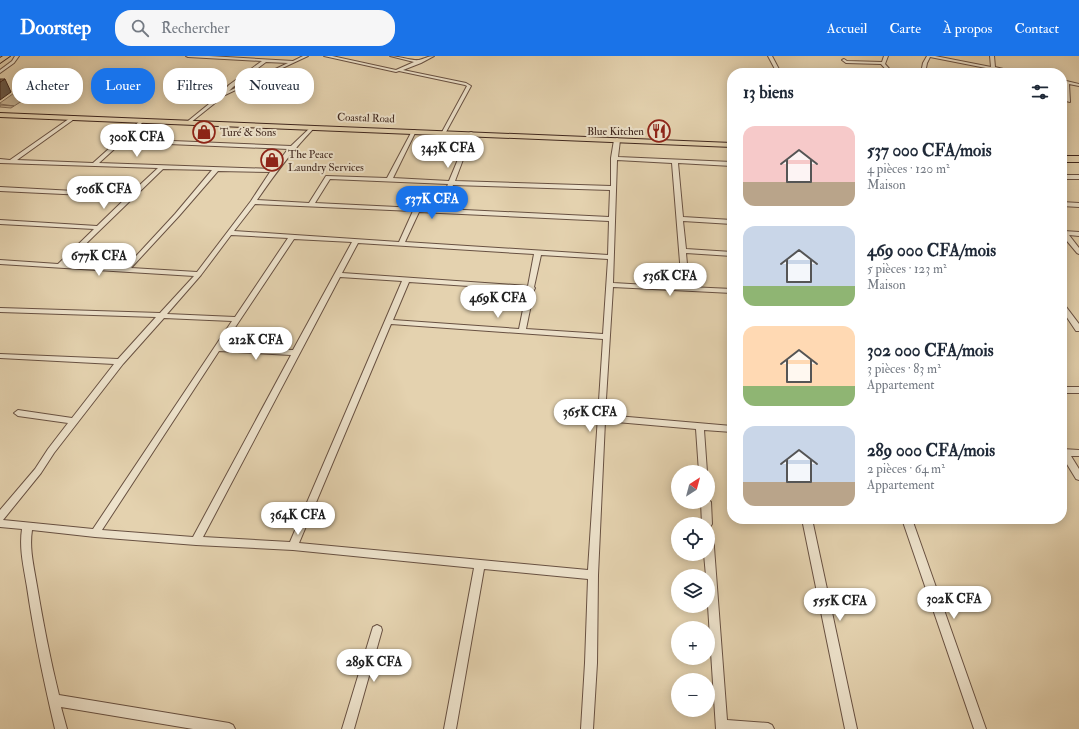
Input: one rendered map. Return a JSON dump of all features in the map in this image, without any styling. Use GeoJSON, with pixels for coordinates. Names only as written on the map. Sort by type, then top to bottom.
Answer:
{"type":"FeatureCollection","features":[{"type":"Feature","properties":{"kind":"main road"},"geometry":{"type":"LineString","coordinates":[[0,61],[7,56]]}},
{"type":"Feature","properties":{"kind":"main road","name":"Coastal Road"},"geometry":{"type":"LineString","coordinates":[[0,115],[471,133],[727,145]]}},
{"type":"Feature","properties":{"kind":"main road"},"geometry":{"type":"LineString","coordinates":[[1067,159],[1079,159]]}},
{"type":"Feature","properties":{"kind":"street"},"geometry":{"type":"LineString","coordinates":[[0,72],[13,62],[17,56]]}},
{"type":"Feature","properties":{"kind":"street"},"geometry":{"type":"LineString","coordinates":[[188,56],[294,62]]}},
{"type":"Feature","properties":{"kind":"street"},"geometry":{"type":"LineString","coordinates":[[227,94],[306,56]]}},
{"type":"Feature","properties":{"kind":"street"},"geometry":{"type":"LineString","coordinates":[[326,56],[466,84],[469,86],[444,132]]}},
{"type":"Feature","properties":{"kind":"street"},"geometry":{"type":"LineString","coordinates":[[392,56],[420,62]]}},
{"type":"Feature","properties":{"kind":"street"},"geometry":{"type":"LineString","coordinates":[[399,70],[432,56]]}},
{"type":"Feature","properties":{"kind":"street"},"geometry":{"type":"LineString","coordinates":[[770,56],[776,68]]}},
{"type":"Feature","properties":{"kind":"street"},"geometry":{"type":"LineString","coordinates":[[883,63],[886,56]]}},
{"type":"Feature","properties":{"kind":"street"},"geometry":{"type":"LineString","coordinates":[[924,68],[929,56],[983,68]]}},
{"type":"Feature","properties":{"kind":"street"},"geometry":{"type":"LineString","coordinates":[[992,56],[992,68]]}},
{"type":"Feature","properties":{"kind":"street"},"geometry":{"type":"LineString","coordinates":[[227,90],[266,60]]}},
{"type":"Feature","properties":{"kind":"street"},"geometry":{"type":"LineString","coordinates":[[844,60],[846,62],[883,63]]}},
{"type":"Feature","properties":{"kind":"street"},"geometry":{"type":"LineString","coordinates":[[883,63],[886,68]]}},
{"type":"Feature","properties":{"kind":"street"},"geometry":{"type":"LineString","coordinates":[[1067,82],[1079,85]]}},
{"type":"Feature","properties":{"kind":"street"},"geometry":{"type":"LineString","coordinates":[[1067,95],[1068,101]]}},
{"type":"Feature","properties":{"kind":"street"},"geometry":{"type":"LineString","coordinates":[[190,122],[212,104]]}},
{"type":"Feature","properties":{"kind":"street"},"geometry":{"type":"LineString","coordinates":[[12,161],[75,117]]}},
{"type":"Feature","properties":{"kind":"street"},"geometry":{"type":"LineString","coordinates":[[94,165],[142,120]]}},
{"type":"Feature","properties":{"kind":"street"},"geometry":{"type":"LineString","coordinates":[[0,517],[38,471],[51,451],[120,362],[199,274],[231,233],[274,170],[312,127]]}},
{"type":"Feature","properties":{"kind":"street"},"geometry":{"type":"LineString","coordinates":[[389,180],[414,131]]}},
{"type":"Feature","properties":{"kind":"street"},"geometry":{"type":"LineString","coordinates":[[440,212],[471,133]]}},
{"type":"Feature","properties":{"kind":"street"},"geometry":{"type":"LineString","coordinates":[[121,140],[292,148]]}},
{"type":"Feature","properties":{"kind":"street"},"geometry":{"type":"LineString","coordinates":[[587,729],[600,418],[610,285],[611,219],[616,140]]}},
{"type":"Feature","properties":{"kind":"street"},"geometry":{"type":"LineString","coordinates":[[614,158],[727,164]]}},
{"type":"Feature","properties":{"kind":"street"},"geometry":{"type":"LineString","coordinates":[[0,161],[162,168],[274,170]]}},
{"type":"Feature","properties":{"kind":"street"},"geometry":{"type":"LineString","coordinates":[[675,161],[686,288]]}},
{"type":"Feature","properties":{"kind":"street"},"geometry":{"type":"LineString","coordinates":[[59,266],[162,168]]}},
{"type":"Feature","properties":{"kind":"street"},"geometry":{"type":"LineString","coordinates":[[126,270],[177,215],[216,169]]}},
{"type":"Feature","properties":{"kind":"street"},"geometry":{"type":"LineString","coordinates":[[311,205],[328,177],[452,183],[613,188]]}},
{"type":"Feature","properties":{"kind":"street"},"geometry":{"type":"LineString","coordinates":[[1067,177],[1079,178]]}},
{"type":"Feature","properties":{"kind":"street"},"geometry":{"type":"LineString","coordinates":[[0,189],[132,196]]}},
{"type":"Feature","properties":{"kind":"street"},"geometry":{"type":"LineString","coordinates":[[253,202],[611,219]]}},
{"type":"Feature","properties":{"kind":"street"},"geometry":{"type":"LineString","coordinates":[[1067,204],[1079,205]]}},
{"type":"Feature","properties":{"kind":"street"},"geometry":{"type":"LineString","coordinates":[[402,243],[417,210]]}},
{"type":"Feature","properties":{"kind":"street"},"geometry":{"type":"LineString","coordinates":[[681,219],[727,222]]}},
{"type":"Feature","properties":{"kind":"street"},"geometry":{"type":"LineString","coordinates":[[0,222],[99,228]]}},
{"type":"Feature","properties":{"kind":"street"},"geometry":{"type":"LineString","coordinates":[[231,233],[610,257]]}},
{"type":"Feature","properties":{"kind":"street"},"geometry":{"type":"LineString","coordinates":[[1067,233],[1079,234]]}},
{"type":"Feature","properties":{"kind":"street"},"geometry":{"type":"LineString","coordinates":[[95,533],[293,236]]}},
{"type":"Feature","properties":{"kind":"street"},"geometry":{"type":"LineString","coordinates":[[1067,238],[1079,252]]}},
{"type":"Feature","properties":{"kind":"street"},"geometry":{"type":"LineString","coordinates":[[196,541],[356,240]]}},
{"type":"Feature","properties":{"kind":"street"},"geometry":{"type":"LineString","coordinates":[[683,251],[727,254]]}},
{"type":"Feature","properties":{"kind":"street"},"geometry":{"type":"LineString","coordinates":[[522,330],[532,288],[538,252]]}},
{"type":"Feature","properties":{"kind":"street"},"geometry":{"type":"LineString","coordinates":[[0,262],[199,274]]}},
{"type":"Feature","properties":{"kind":"street"},"geometry":{"type":"LineString","coordinates":[[337,275],[532,288]]}},
{"type":"Feature","properties":{"kind":"street"},"geometry":{"type":"LineString","coordinates":[[293,546],[406,280]]}},
{"type":"Feature","properties":{"kind":"street"},"geometry":{"type":"LineString","coordinates":[[610,285],[727,291]]}},
{"type":"Feature","properties":{"kind":"street"},"geometry":{"type":"LineString","coordinates":[[0,310],[71,314],[162,314],[238,319]]}},
{"type":"Feature","properties":{"kind":"street"},"geometry":{"type":"LineString","coordinates":[[1067,314],[1079,328]]}},
{"type":"Feature","properties":{"kind":"street"},"geometry":{"type":"LineString","coordinates":[[388,322],[607,336]]}},
{"type":"Feature","properties":{"kind":"street"},"geometry":{"type":"LineString","coordinates":[[217,349],[296,353]]}},
{"type":"Feature","properties":{"kind":"street"},"geometry":{"type":"LineString","coordinates":[[0,356],[120,362]]}},
{"type":"Feature","properties":{"kind":"street"},"geometry":{"type":"LineString","coordinates":[[1067,390],[1079,390]]}},
{"type":"Feature","properties":{"kind":"street"},"geometry":{"type":"LineString","coordinates":[[18,413],[75,421]]}},
{"type":"Feature","properties":{"kind":"street"},"geometry":{"type":"LineString","coordinates":[[600,418],[727,429]]}},
{"type":"Feature","properties":{"kind":"street"},"geometry":{"type":"LineString","coordinates":[[700,427],[703,465]]}},
{"type":"Feature","properties":{"kind":"street"},"geometry":{"type":"LineString","coordinates":[[1067,452],[1079,453]]}},
{"type":"Feature","properties":{"kind":"street"},"geometry":{"type":"LineString","coordinates":[[1067,458],[1079,477]]}},
{"type":"Feature","properties":{"kind":"street"},"geometry":{"type":"LineString","coordinates":[[0,523],[95,533],[196,541],[293,546],[593,575]]}},
{"type":"Feature","properties":{"kind":"street"},"geometry":{"type":"LineString","coordinates":[[808,524],[851,729]]}},
{"type":"Feature","properties":{"kind":"street"},"geometry":{"type":"LineString","coordinates":[[909,524],[980,729]]}},
{"type":"Feature","properties":{"kind":"street"},"geometry":{"type":"LineString","coordinates":[[28,525],[25,539],[34,600],[53,700],[61,729]]}},
{"type":"Feature","properties":{"kind":"street"},"geometry":{"type":"LineString","coordinates":[[710,561],[722,727],[768,729]]}},
{"type":"Feature","properties":{"kind":"street"},"geometry":{"type":"LineString","coordinates":[[450,729],[480,564]]}},
{"type":"Feature","properties":{"kind":"street"},"geometry":{"type":"LineString","coordinates":[[348,729],[377,630]]}},
{"type":"Feature","properties":{"kind":"street"},"geometry":{"type":"LineString","coordinates":[[53,700],[229,729]]}},
{"type":"Feature","properties":{"kind":"shaded area"},"geometry":{"type":"Polygon","coordinates":[[[12,95],[12,104],[17,104],[11,108],[0,107],[0,105],[14,106],[0,103],[12,95]]]}},
{"type":"Feature","properties":{"kind":"place","name":"Blue Kitchen"},"geometry":{"type":"Point","coordinates":[659,131]}},
{"type":"Feature","properties":{"kind":"place","name":"Turé & Sons"},"geometry":{"type":"Point","coordinates":[204,132]}},
{"type":"Feature","properties":{"kind":"place","name":"The Peace Laundry Services"},"geometry":{"type":"Point","coordinates":[272,160]}}]}
